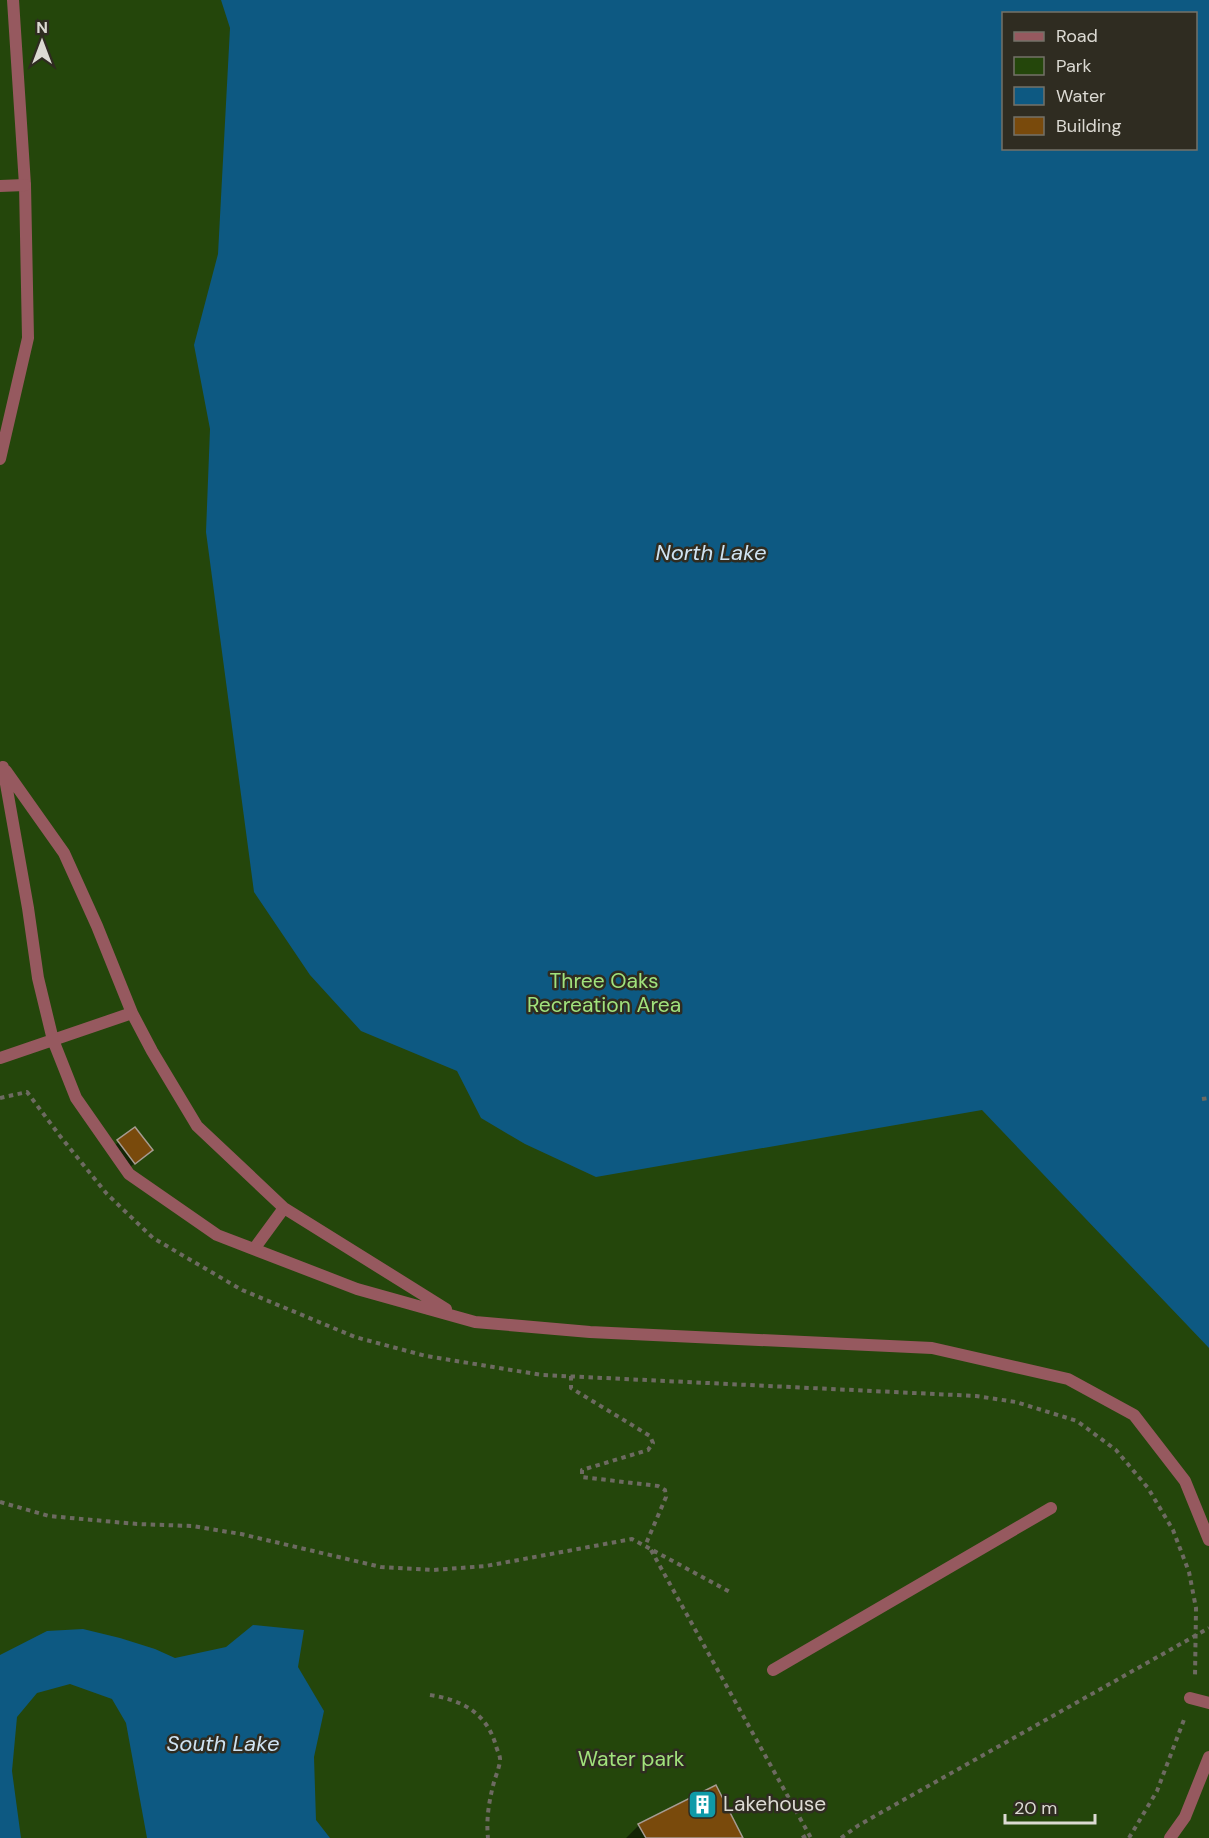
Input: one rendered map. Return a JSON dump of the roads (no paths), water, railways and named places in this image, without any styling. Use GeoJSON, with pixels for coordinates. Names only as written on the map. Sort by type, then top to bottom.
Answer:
{"type":"FeatureCollection","features":[{"type":"Feature","properties":{"kind":"street"},"geometry":{"type":"LineString","coordinates":[[0,459],[28,338],[25,185],[13,0]]}},
{"type":"Feature","properties":{"kind":"street"},"geometry":{"type":"LineString","coordinates":[[0,186],[25,185]]}},
{"type":"Feature","properties":{"kind":"street"},"geometry":{"type":"LineString","coordinates":[[1,765],[64,853],[132,1013],[197,1126],[284,1208],[459,1317]]}},
{"type":"Feature","properties":{"kind":"street"},"geometry":{"type":"LineString","coordinates":[[1,765],[28,908],[38,978],[53,1040],[76,1098],[129,1174],[217,1235],[357,1288],[475,1322],[590,1332],[932,1348],[1068,1379],[1134,1415],[1185,1480],[1209,1540]]}},
{"type":"Feature","properties":{"kind":"street"},"geometry":{"type":"LineString","coordinates":[[0,1058],[132,1013]]}},
{"type":"Feature","properties":{"kind":"street"},"geometry":{"type":"LineString","coordinates":[[254,1249],[284,1208]]}},
{"type":"Feature","properties":{"kind":"street"},"geometry":{"type":"LineString","coordinates":[[773,1670],[1051,1509]]}},
{"type":"Feature","properties":{"kind":"street"},"geometry":{"type":"LineString","coordinates":[[1190,1698],[1209,1703]]}},
{"type":"Feature","properties":{"kind":"street"},"geometry":{"type":"LineString","coordinates":[[1170,1838],[1185,1817],[1209,1757]]}},
{"type":"Feature","properties":{"kind":"water","name":"North Lake"},"geometry":{"type":"Polygon","coordinates":[[[221,0],[1209,0],[1209,1348],[982,1110],[596,1177],[525,1144],[481,1118],[457,1071],[361,1031],[310,975],[254,892],[206,532],[210,429],[194,345],[218,254],[230,28],[221,0]]]}},
{"type":"Feature","properties":{"kind":"water","name":"South Lake"},"geometry":{"type":"Polygon","coordinates":[[[253,1625],[304,1630],[298,1667],[324,1711],[314,1757],[316,1820],[330,1838],[147,1838],[126,1723],[112,1699],[70,1684],[37,1693],[17,1717],[12,1771],[21,1838],[0,1838],[0,1655],[47,1631],[83,1629],[155,1649],[175,1658],[226,1647],[253,1625]]]}},
{"type":"Feature","properties":{"kind":"place","name":"Lakehouse"},"geometry":{"type":"Point","coordinates":[702,1804]}},
{"type":"Feature","properties":{"kind":"park label","name":"Three Oaks Recreation Area"},"geometry":{"type":"Point","coordinates":[604,993]}},
{"type":"Feature","properties":{"kind":"park label","name":"Water park"},"geometry":{"type":"Point","coordinates":[631,1759]}}]}
